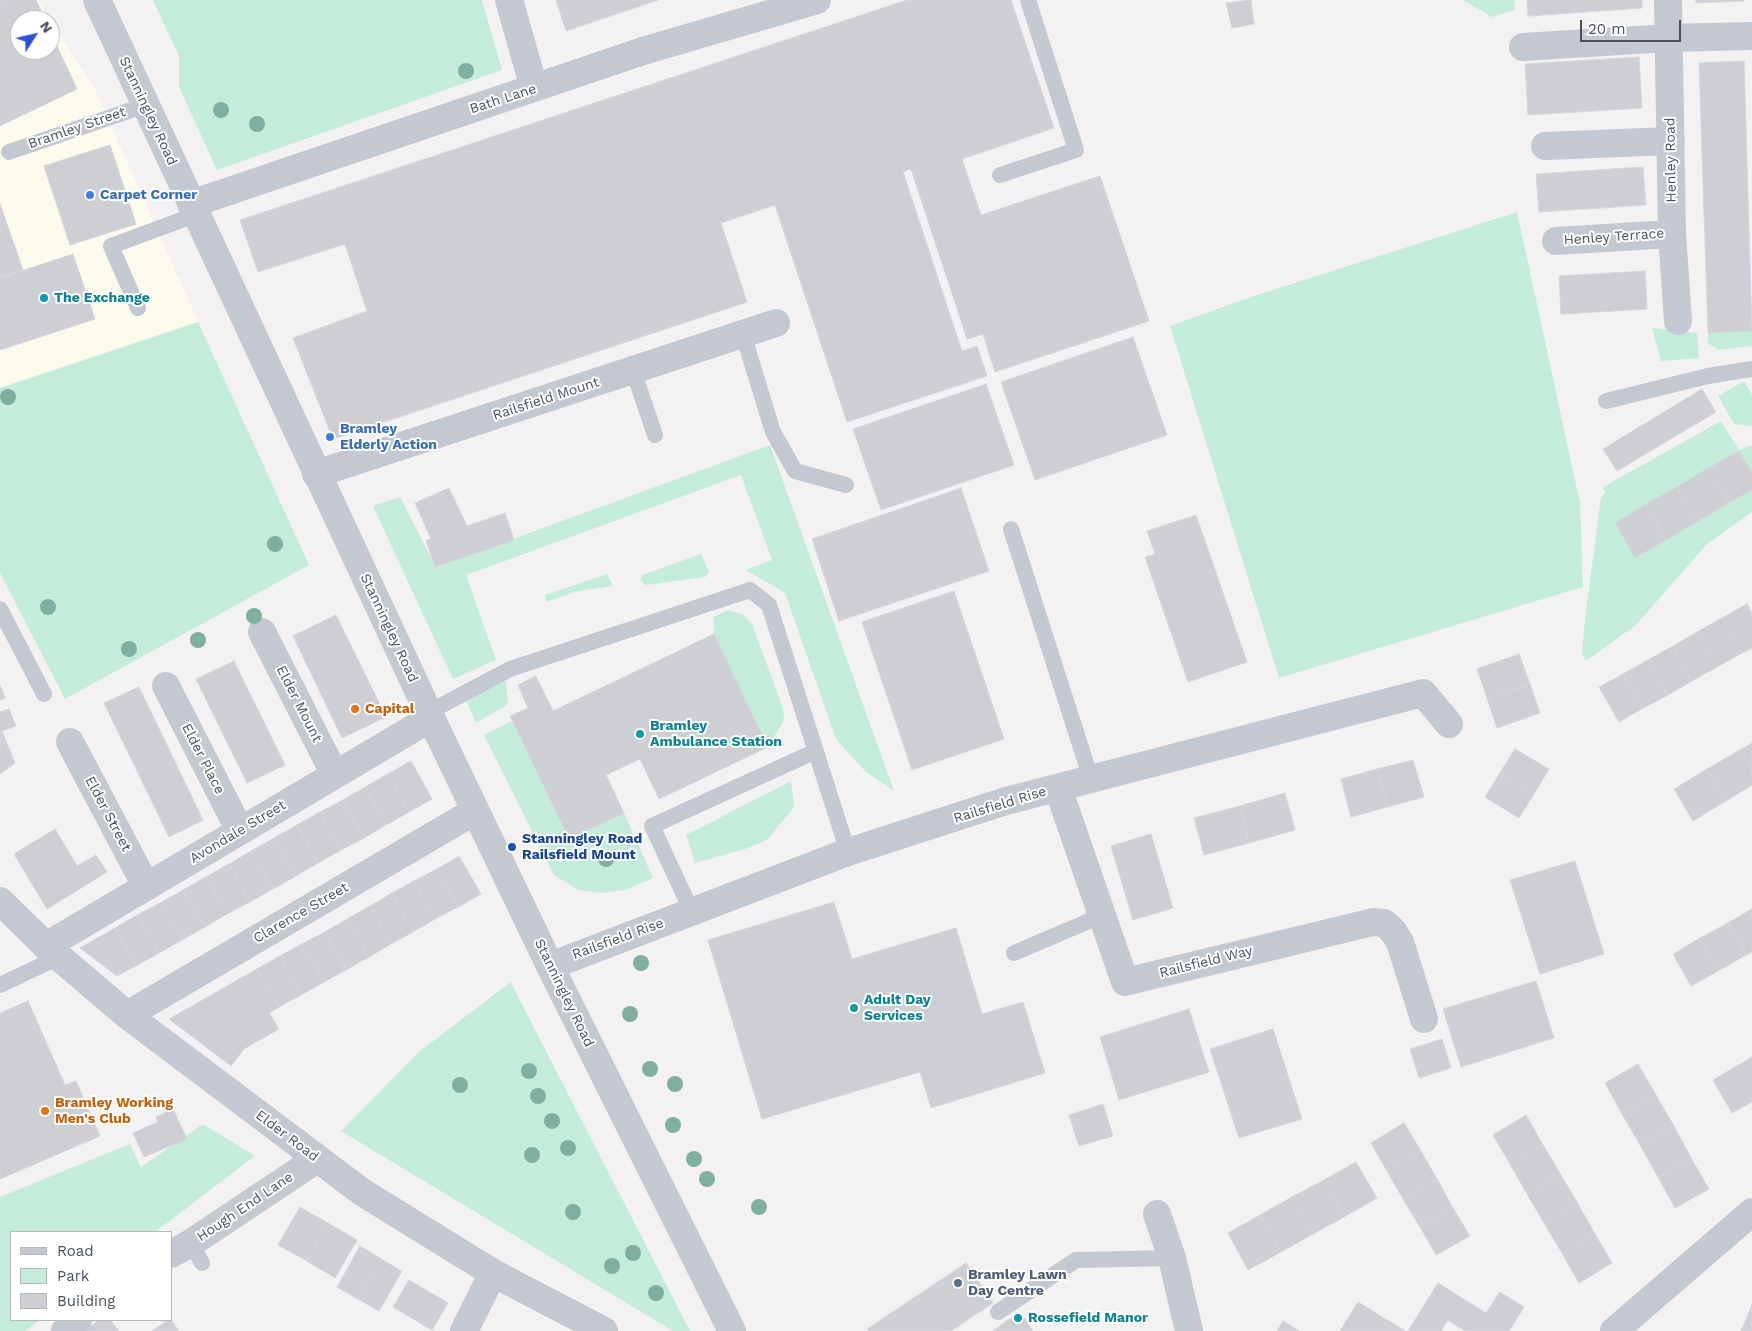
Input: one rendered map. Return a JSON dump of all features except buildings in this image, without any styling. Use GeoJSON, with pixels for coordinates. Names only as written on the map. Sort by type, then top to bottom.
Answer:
{"type":"FeatureCollection","features":[{"type":"Feature","properties":{"kind":"street","name":"Stanningley Road"},"geometry":{"type":"LineString","coordinates":[[97,0],[316,474],[430,715],[550,966],[732,1331]]}},
{"type":"Feature","properties":{"kind":"street"},"geometry":{"type":"LineString","coordinates":[[509,0],[534,88]]}},
{"type":"Feature","properties":{"kind":"street","name":"Bath Lane"},"geometry":{"type":"LineString","coordinates":[[193,209],[643,51],[817,0]]}},
{"type":"Feature","properties":{"kind":"street","name":"Henley Road"},"geometry":{"type":"LineString","coordinates":[[1668,0],[1672,234],[1678,321]]}},
{"type":"Feature","properties":{"kind":"street"},"geometry":{"type":"LineString","coordinates":[[1524,47],[1669,38],[1752,36]]}},
{"type":"Feature","properties":{"kind":"street"},"geometry":{"type":"LineString","coordinates":[[1545,146],[1671,141]]}},
{"type":"Feature","properties":{"kind":"street","name":"Henley Terrace"},"geometry":{"type":"LineString","coordinates":[[1556,241],[1672,234]]}},
{"type":"Feature","properties":{"kind":"street","name":"Railsfield Mount"},"geometry":{"type":"LineString","coordinates":[[316,474],[776,323]]}},
{"type":"Feature","properties":{"kind":"street","name":"Elder Mount"},"geometry":{"type":"LineString","coordinates":[[262,632],[335,775]]}},
{"type":"Feature","properties":{"kind":"street","name":"Elder Place"},"geometry":{"type":"LineString","coordinates":[[166,686],[240,831]]}},
{"type":"Feature","properties":{"kind":"street","name":"Railsfield Rise"},"geometry":{"type":"LineString","coordinates":[[550,966],[848,852],[1006,801],[1422,693],[1449,724]]}},
{"type":"Feature","properties":{"kind":"street","name":"Avondale Street"},"geometry":{"type":"LineString","coordinates":[[52,951],[146,886],[335,775],[430,715]]}},
{"type":"Feature","properties":{"kind":"street","name":"Elder Street"},"geometry":{"type":"LineString","coordinates":[[70,742],[146,886]]}},
{"type":"Feature","properties":{"kind":"street","name":"Railsfield Way"},"geometry":{"type":"LineString","coordinates":[[1058,788],[1126,982],[1373,922],[1384,923],[1393,930],[1400,942],[1424,1018]]}},
{"type":"Feature","properties":{"kind":"street","name":"Clarence Street"},"geometry":{"type":"LineString","coordinates":[[127,1015],[476,811]]}},
{"type":"Feature","properties":{"kind":"street","name":"Elder Road"},"geometry":{"type":"LineString","coordinates":[[0,901],[52,951],[127,1015],[362,1192],[493,1273],[604,1331]]}},
{"type":"Feature","properties":{"kind":"street","name":"Hough End Lane"},"geometry":{"type":"LineString","coordinates":[[188,1253],[317,1159]]}},
{"type":"Feature","properties":{"kind":"street"},"geometry":{"type":"LineString","coordinates":[[1614,1331],[1752,1212]]}},
{"type":"Feature","properties":{"kind":"street"},"geometry":{"type":"LineString","coordinates":[[1157,1214],[1172,1258],[1189,1331]]}},
{"type":"Feature","properties":{"kind":"street"},"geometry":{"type":"LineString","coordinates":[[464,1331],[493,1273]]}},
{"type":"Feature","properties":{"kind":"street"},"geometry":{"type":"LineString","coordinates":[[64,1331],[77,1321]]}},
{"type":"Feature","properties":{"kind":"lane"},"geometry":{"type":"LineString","coordinates":[[1000,175],[1076,150],[1028,0]]}},
{"type":"Feature","properties":{"kind":"lane","name":"Bramley Street"},"geometry":{"type":"LineString","coordinates":[[9,152],[146,105]]}},
{"type":"Feature","properties":{"kind":"lane"},"geometry":{"type":"LineString","coordinates":[[138,308],[111,246],[193,209]]}},
{"type":"Feature","properties":{"kind":"lane"},"geometry":{"type":"LineString","coordinates":[[743,334],[773,432],[795,471],[846,485]]}},
{"type":"Feature","properties":{"kind":"lane"},"geometry":{"type":"LineString","coordinates":[[1606,401],[1708,376],[1752,369]]}},
{"type":"Feature","properties":{"kind":"lane"},"geometry":{"type":"LineString","coordinates":[[633,370],[656,434]]}},
{"type":"Feature","properties":{"kind":"lane"},"geometry":{"type":"LineString","coordinates":[[1011,528],[1091,779]]}},
{"type":"Feature","properties":{"kind":"lane"},"geometry":{"type":"LineString","coordinates":[[430,715],[510,669],[750,590],[768,605],[848,852]]}},
{"type":"Feature","properties":{"kind":"lane"},"geometry":{"type":"LineString","coordinates":[[0,609],[44,694]]}},
{"type":"Feature","properties":{"kind":"lane"},"geometry":{"type":"LineString","coordinates":[[692,912],[652,826],[816,751]]}},
{"type":"Feature","properties":{"kind":"lane"},"geometry":{"type":"LineString","coordinates":[[1014,953],[1103,915]]}},
{"type":"Feature","properties":{"kind":"lane"},"geometry":{"type":"LineString","coordinates":[[0,985],[52,951]]}},
{"type":"Feature","properties":{"kind":"lane"},"geometry":{"type":"LineString","coordinates":[[998,1312],[1076,1260],[1172,1258]]}},
{"type":"Feature","properties":{"kind":"shaded area"},"geometry":{"type":"Polygon","coordinates":[[[0,0],[38,0],[44,10],[10,10],[10,60],[60,60],[60,34],[95,89],[198,322],[0,388],[0,0]]]}},
{"type":"Feature","properties":{"kind":"green space"},"geometry":{"type":"Polygon","coordinates":[[[153,0],[482,0],[502,70],[217,170],[179,87],[179,56],[153,0]]]}},
{"type":"Feature","properties":{"kind":"green space"},"geometry":{"type":"Polygon","coordinates":[[[1463,0],[1514,0],[1515,10],[1492,17],[1463,0]]]}},
{"type":"Feature","properties":{"kind":"green space"},"geometry":{"type":"Polygon","coordinates":[[[1517,212],[1580,503],[1583,587],[1279,678],[1170,326],[1251,297],[1517,212]]]}},
{"type":"Feature","properties":{"kind":"green space"},"geometry":{"type":"Polygon","coordinates":[[[198,322],[309,565],[65,699],[0,573],[0,388],[198,322]]]}},
{"type":"Feature","properties":{"kind":"green space"},"geometry":{"type":"Polygon","coordinates":[[[1652,328],[1697,333],[1699,358],[1661,361],[1652,328]]]}},
{"type":"Feature","properties":{"kind":"green space"},"geometry":{"type":"Polygon","coordinates":[[[1752,331],[1752,346],[1718,350],[1708,343],[1708,333],[1752,331]]]}},
{"type":"Feature","properties":{"kind":"green space"},"geometry":{"type":"Polygon","coordinates":[[[1744,381],[1752,395],[1752,426],[1734,424],[1718,396],[1744,381]]]}},
{"type":"Feature","properties":{"kind":"green space"},"geometry":{"type":"Polygon","coordinates":[[[1721,421],[1739,450],[1752,445],[1752,472],[1739,451],[1615,523],[1635,558],[1752,490],[1752,512],[1706,545],[1636,625],[1586,661],[1582,653],[1585,619],[1601,497],[1605,494],[1603,487],[1721,421]]]}},
{"type":"Feature","properties":{"kind":"green space"},"geometry":{"type":"Polygon","coordinates":[[[770,445],[894,791],[865,771],[836,739],[785,593],[746,570],[772,560],[741,475],[466,575],[496,660],[453,679],[373,506],[400,497],[436,567],[770,445]]]}},
{"type":"Feature","properties":{"kind":"green space"},"geometry":{"type":"Polygon","coordinates":[[[701,554],[709,572],[705,577],[646,585],[640,580],[642,575],[701,554]]]}},
{"type":"Feature","properties":{"kind":"green space"},"geometry":{"type":"Polygon","coordinates":[[[607,574],[613,586],[578,591],[546,602],[545,595],[607,574]]]}},
{"type":"Feature","properties":{"kind":"green space"},"geometry":{"type":"Polygon","coordinates":[[[728,610],[742,614],[752,624],[783,708],[784,720],[768,747],[714,634],[713,617],[728,610]]]}},
{"type":"Feature","properties":{"kind":"green space"},"geometry":{"type":"Polygon","coordinates":[[[506,680],[508,704],[476,723],[466,700],[506,680]]]}},
{"type":"Feature","properties":{"kind":"green space"},"geometry":{"type":"Polygon","coordinates":[[[512,721],[569,839],[624,813],[653,878],[625,890],[601,893],[578,890],[554,875],[484,735],[512,721]]]}},
{"type":"Feature","properties":{"kind":"green space"},"geometry":{"type":"Polygon","coordinates":[[[791,781],[794,807],[767,840],[745,849],[695,863],[686,835],[791,781]]]}},
{"type":"Feature","properties":{"kind":"green space"},"geometry":{"type":"Polygon","coordinates":[[[511,982],[690,1331],[673,1331],[341,1131],[420,1051],[511,982]]]}},
{"type":"Feature","properties":{"kind":"green space"},"geometry":{"type":"Polygon","coordinates":[[[203,1124],[255,1156],[156,1231],[10,1231],[10,1321],[39,1321],[25,1331],[0,1331],[0,1197],[130,1144],[141,1167],[203,1124]]]}},
{"type":"Feature","properties":{"kind":"place","name":"Carpet Corner"},"geometry":{"type":"Point","coordinates":[90,195]}},
{"type":"Feature","properties":{"kind":"place","name":"The Exchange"},"geometry":{"type":"Point","coordinates":[44,298]}},
{"type":"Feature","properties":{"kind":"place","name":"Bramley Elderly Action"},"geometry":{"type":"Point","coordinates":[330,437]}},
{"type":"Feature","properties":{"kind":"place","name":"Capital"},"geometry":{"type":"Point","coordinates":[355,709]}},
{"type":"Feature","properties":{"kind":"place","name":"Bramley Ambulance Station"},"geometry":{"type":"Point","coordinates":[640,734]}},
{"type":"Feature","properties":{"kind":"place","name":"Stanningley Road Railsfield Mount"},"geometry":{"type":"Point","coordinates":[512,847]}},
{"type":"Feature","properties":{"kind":"place","name":"Adult Day Services"},"geometry":{"type":"Point","coordinates":[854,1008]}},
{"type":"Feature","properties":{"kind":"place","name":"Bramley Working Men's Club"},"geometry":{"type":"Point","coordinates":[45,1111]}},
{"type":"Feature","properties":{"kind":"place","name":"Bramley Lawn Day Centre"},"geometry":{"type":"Point","coordinates":[958,1283]}},
{"type":"Feature","properties":{"kind":"place","name":"Rossefield Manor"},"geometry":{"type":"Point","coordinates":[1018,1318]}}]}
